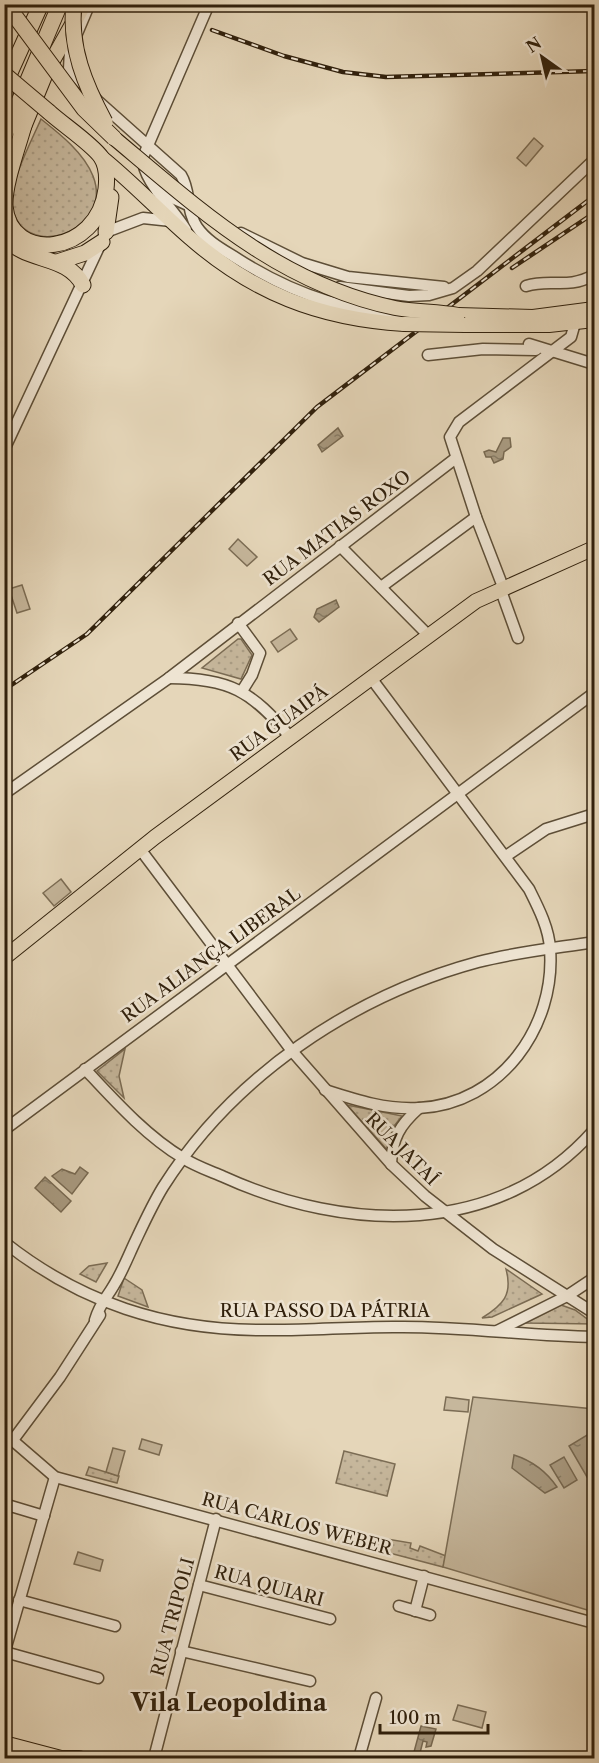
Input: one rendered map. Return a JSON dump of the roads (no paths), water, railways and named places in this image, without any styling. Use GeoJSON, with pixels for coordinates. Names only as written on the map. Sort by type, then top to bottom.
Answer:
{"type":"FeatureCollection","features":[{"type":"Feature","properties":{"kind":"highway"},"geometry":{"type":"LineString","coordinates":[[6,4],[84,108],[114,138]]}},
{"type":"Feature","properties":{"kind":"highway"},"geometry":{"type":"LineString","coordinates":[[4,86],[41,4]]}},
{"type":"Feature","properties":{"kind":"highway"},"geometry":{"type":"LineString","coordinates":[[4,137],[60,4]]}},
{"type":"Feature","properties":{"kind":"highway"},"geometry":{"type":"LineString","coordinates":[[74,4],[74,37],[80,66],[95,104],[114,138]]}},
{"type":"Feature","properties":{"kind":"highway"},"geometry":{"type":"LineString","coordinates":[[4,176],[46,72],[84,4]]}},
{"type":"Feature","properties":{"kind":"highway"},"geometry":{"type":"LineString","coordinates":[[4,74],[101,157],[111,200],[104,237],[85,253],[57,261]]}},
{"type":"Feature","properties":{"kind":"highway"},"geometry":{"type":"LineString","coordinates":[[24,125],[5,204],[12,224],[27,240],[48,245],[60,244],[86,231],[95,221],[102,206],[107,180]]}},
{"type":"Feature","properties":{"kind":"highway"},"geometry":{"type":"LineString","coordinates":[[4,236],[24,251],[57,261],[70,268],[83,285]]}},
{"type":"Feature","properties":{"kind":"main road"},"geometry":{"type":"LineString","coordinates":[[114,138],[235,238],[266,258],[328,286],[395,308],[462,320],[484,315],[575,322],[594,320]]}},
{"type":"Feature","properties":{"kind":"main road"},"geometry":{"type":"LineString","coordinates":[[101,157],[190,239],[233,272],[287,300],[339,317],[409,320],[554,320],[594,309]]}},
{"type":"Feature","properties":{"kind":"main road","name":"RUA GUAIPÁ"},"geometry":{"type":"LineString","coordinates":[[4,958],[140,849],[476,601],[594,548]]}},
{"type":"Feature","properties":{"kind":"main road"},"geometry":{"type":"LineString","coordinates":[[4,1743],[62,1758],[79,1758]]}},
{"type":"Feature","properties":{"kind":"street"},"geometry":{"type":"LineString","coordinates":[[90,4],[70,50],[69,69],[98,101],[182,175],[188,206],[201,233],[253,269],[298,291],[344,307],[409,320]]}},
{"type":"Feature","properties":{"kind":"street"},"geometry":{"type":"LineString","coordinates":[[190,239],[178,215],[157,191],[143,170],[143,157],[209,4]]}},
{"type":"Feature","properties":{"kind":"street"},"geometry":{"type":"LineString","coordinates":[[328,286],[409,296],[429,295],[453,288],[477,271],[594,160]]}},
{"type":"Feature","properties":{"kind":"street"},"geometry":{"type":"LineString","coordinates":[[157,191],[302,263],[368,281],[444,287]]}},
{"type":"Feature","properties":{"kind":"street"},"geometry":{"type":"LineString","coordinates":[[4,450],[104,237],[143,218],[171,221]]}},
{"type":"Feature","properties":{"kind":"street"},"geometry":{"type":"LineString","coordinates":[[526,286],[540,282],[562,285],[594,275]]}},
{"type":"Feature","properties":{"kind":"street"},"geometry":{"type":"LineString","coordinates":[[518,638],[450,437],[453,428],[538,352],[554,320]]}},
{"type":"Feature","properties":{"kind":"street"},"geometry":{"type":"LineString","coordinates":[[551,351],[571,337],[575,322]]}},
{"type":"Feature","properties":{"kind":"street"},"geometry":{"type":"LineString","coordinates":[[428,354],[502,350],[512,344],[538,352],[551,351],[594,364]]}},
{"type":"Feature","properties":{"kind":"street","name":"RUA MATIAS ROXO"},"geometry":{"type":"LineString","coordinates":[[4,794],[169,678],[456,458]]}},
{"type":"Feature","properties":{"kind":"street"},"geometry":{"type":"LineString","coordinates":[[381,587],[476,517]]}},
{"type":"Feature","properties":{"kind":"street"},"geometry":{"type":"LineString","coordinates":[[340,546],[429,636]]}},
{"type":"Feature","properties":{"kind":"street"},"geometry":{"type":"LineString","coordinates":[[238,623],[260,653],[252,675],[242,691]]}},
{"type":"Feature","properties":{"kind":"street"},"geometry":{"type":"LineString","coordinates":[[169,678],[215,680],[242,691],[270,712],[290,737]]}},
{"type":"Feature","properties":{"kind":"street"},"geometry":{"type":"LineString","coordinates":[[325,1090],[387,1107],[419,1108],[436,1106],[480,1089],[503,1072],[520,1055],[532,1036],[549,993],[550,948],[534,899],[507,856],[371,678]]}},
{"type":"Feature","properties":{"kind":"street","name":"RUA ALIANÇA LIBERAL"},"geometry":{"type":"LineString","coordinates":[[4,1130],[594,693]]}},
{"type":"Feature","properties":{"kind":"street"},"geometry":{"type":"LineString","coordinates":[[507,856],[546,829],[594,814]]}},
{"type":"Feature","properties":{"kind":"street","name":"RUA JATAÍ"},"geometry":{"type":"LineString","coordinates":[[140,849],[292,1051],[391,1164],[446,1214],[493,1249],[594,1313]]}},
{"type":"Feature","properties":{"kind":"street"},"geometry":{"type":"LineString","coordinates":[[9,1436],[60,1377],[114,1286],[163,1188],[183,1159],[228,1107],[292,1051],[377,998],[411,984],[480,962],[594,942]]}},
{"type":"Feature","properties":{"kind":"street"},"geometry":{"type":"LineString","coordinates":[[85,1069],[142,1126],[183,1159],[245,1187],[324,1211],[378,1216],[446,1214],[532,1182],[566,1159],[594,1130]]}},
{"type":"Feature","properties":{"kind":"street"},"geometry":{"type":"LineString","coordinates":[[391,1164],[392,1147],[399,1130],[419,1108]]}},
{"type":"Feature","properties":{"kind":"street","name":"RUA PASSO DA PÁTRIA"},"geometry":{"type":"LineString","coordinates":[[4,1242],[51,1275],[105,1302],[131,1313],[176,1323],[222,1329],[384,1326],[594,1337]]}},
{"type":"Feature","properties":{"kind":"street"},"geometry":{"type":"LineString","coordinates":[[497,1331],[567,1296],[594,1278]]}},
{"type":"Feature","properties":{"kind":"street","name":"RUA CARLOS WEBER"},"geometry":{"type":"LineString","coordinates":[[9,1436],[55,1477],[216,1518],[594,1623]]}},
{"type":"Feature","properties":{"kind":"street"},"geometry":{"type":"LineString","coordinates":[[55,1477],[19,1600],[10,1612],[5,1653],[98,1678]]}},
{"type":"Feature","properties":{"kind":"street"},"geometry":{"type":"LineString","coordinates":[[4,1504],[44,1516]]}},
{"type":"Feature","properties":{"kind":"street","name":"RUA TRIPOLI"},"geometry":{"type":"LineString","coordinates":[[154,1758],[216,1518]]}},
{"type":"Feature","properties":{"kind":"street"},"geometry":{"type":"LineString","coordinates":[[415,1611],[424,1576]]}},
{"type":"Feature","properties":{"kind":"street","name":"RUA QUIARI"},"geometry":{"type":"LineString","coordinates":[[199,1585],[330,1619]]}},
{"type":"Feature","properties":{"kind":"street"},"geometry":{"type":"LineString","coordinates":[[19,1600],[115,1626]]}},
{"type":"Feature","properties":{"kind":"street"},"geometry":{"type":"LineString","coordinates":[[399,1606],[430,1615]]}},
{"type":"Feature","properties":{"kind":"street"},"geometry":{"type":"LineString","coordinates":[[181,1651],[310,1681]]}},
{"type":"Feature","properties":{"kind":"street"},"geometry":{"type":"LineString","coordinates":[[359,1758],[376,1698]]}},
{"type":"Feature","properties":{"kind":"water"},"geometry":{"type":"Polygon","coordinates":[[[338,428],[343,436],[322,452],[318,445],[338,428]]]}},
{"type":"Feature","properties":{"kind":"water"},"geometry":{"type":"Polygon","coordinates":[[[503,438],[510,438],[511,447],[504,452],[503,459],[494,463],[491,457],[486,457],[484,452],[489,450],[496,452],[503,438]]]}},
{"type":"Feature","properties":{"kind":"water"},"geometry":{"type":"Polygon","coordinates":[[[336,600],[339,607],[319,622],[314,617],[317,609],[336,600]]]}},
{"type":"Feature","properties":{"kind":"water"},"geometry":{"type":"Polygon","coordinates":[[[80,1167],[88,1173],[72,1194],[52,1176],[62,1169],[75,1174],[80,1167]]]}},
{"type":"Feature","properties":{"kind":"water"},"geometry":{"type":"Polygon","coordinates":[[[45,1177],[71,1201],[61,1212],[35,1188],[45,1177]]]}},
{"type":"Feature","properties":{"kind":"water"},"geometry":{"type":"Polygon","coordinates":[[[592,1432],[594,1473],[587,1477],[569,1446],[592,1432]]]}},
{"type":"Feature","properties":{"kind":"water"},"geometry":{"type":"Polygon","coordinates":[[[514,1455],[539,1467],[557,1487],[545,1493],[512,1468],[514,1455]]]}},
{"type":"Feature","properties":{"kind":"water"},"geometry":{"type":"Polygon","coordinates":[[[564,1457],[577,1480],[564,1488],[550,1465],[564,1457]]]}},
{"type":"Feature","properties":{"kind":"water"},"geometry":{"type":"Polygon","coordinates":[[[421,1726],[436,1729],[431,1746],[426,1747],[427,1742],[423,1741],[420,1753],[414,1752],[421,1726]]]}},
{"type":"Feature","properties":{"kind":"railway"},"geometry":{"type":"LineString","coordinates":[[212,30],[284,56],[343,72],[386,77],[594,71]]}},
{"type":"Feature","properties":{"kind":"railway"},"geometry":{"type":"LineString","coordinates":[[4,690],[87,634],[317,407],[594,196]]}},
{"type":"Feature","properties":{"kind":"railway"},"geometry":{"type":"LineString","coordinates":[[512,268],[594,213]]}},
{"type":"Feature","properties":{"kind":"district","name":"Vila Leopoldina"},"geometry":{"type":"Point","coordinates":[229,1703]}}]}
